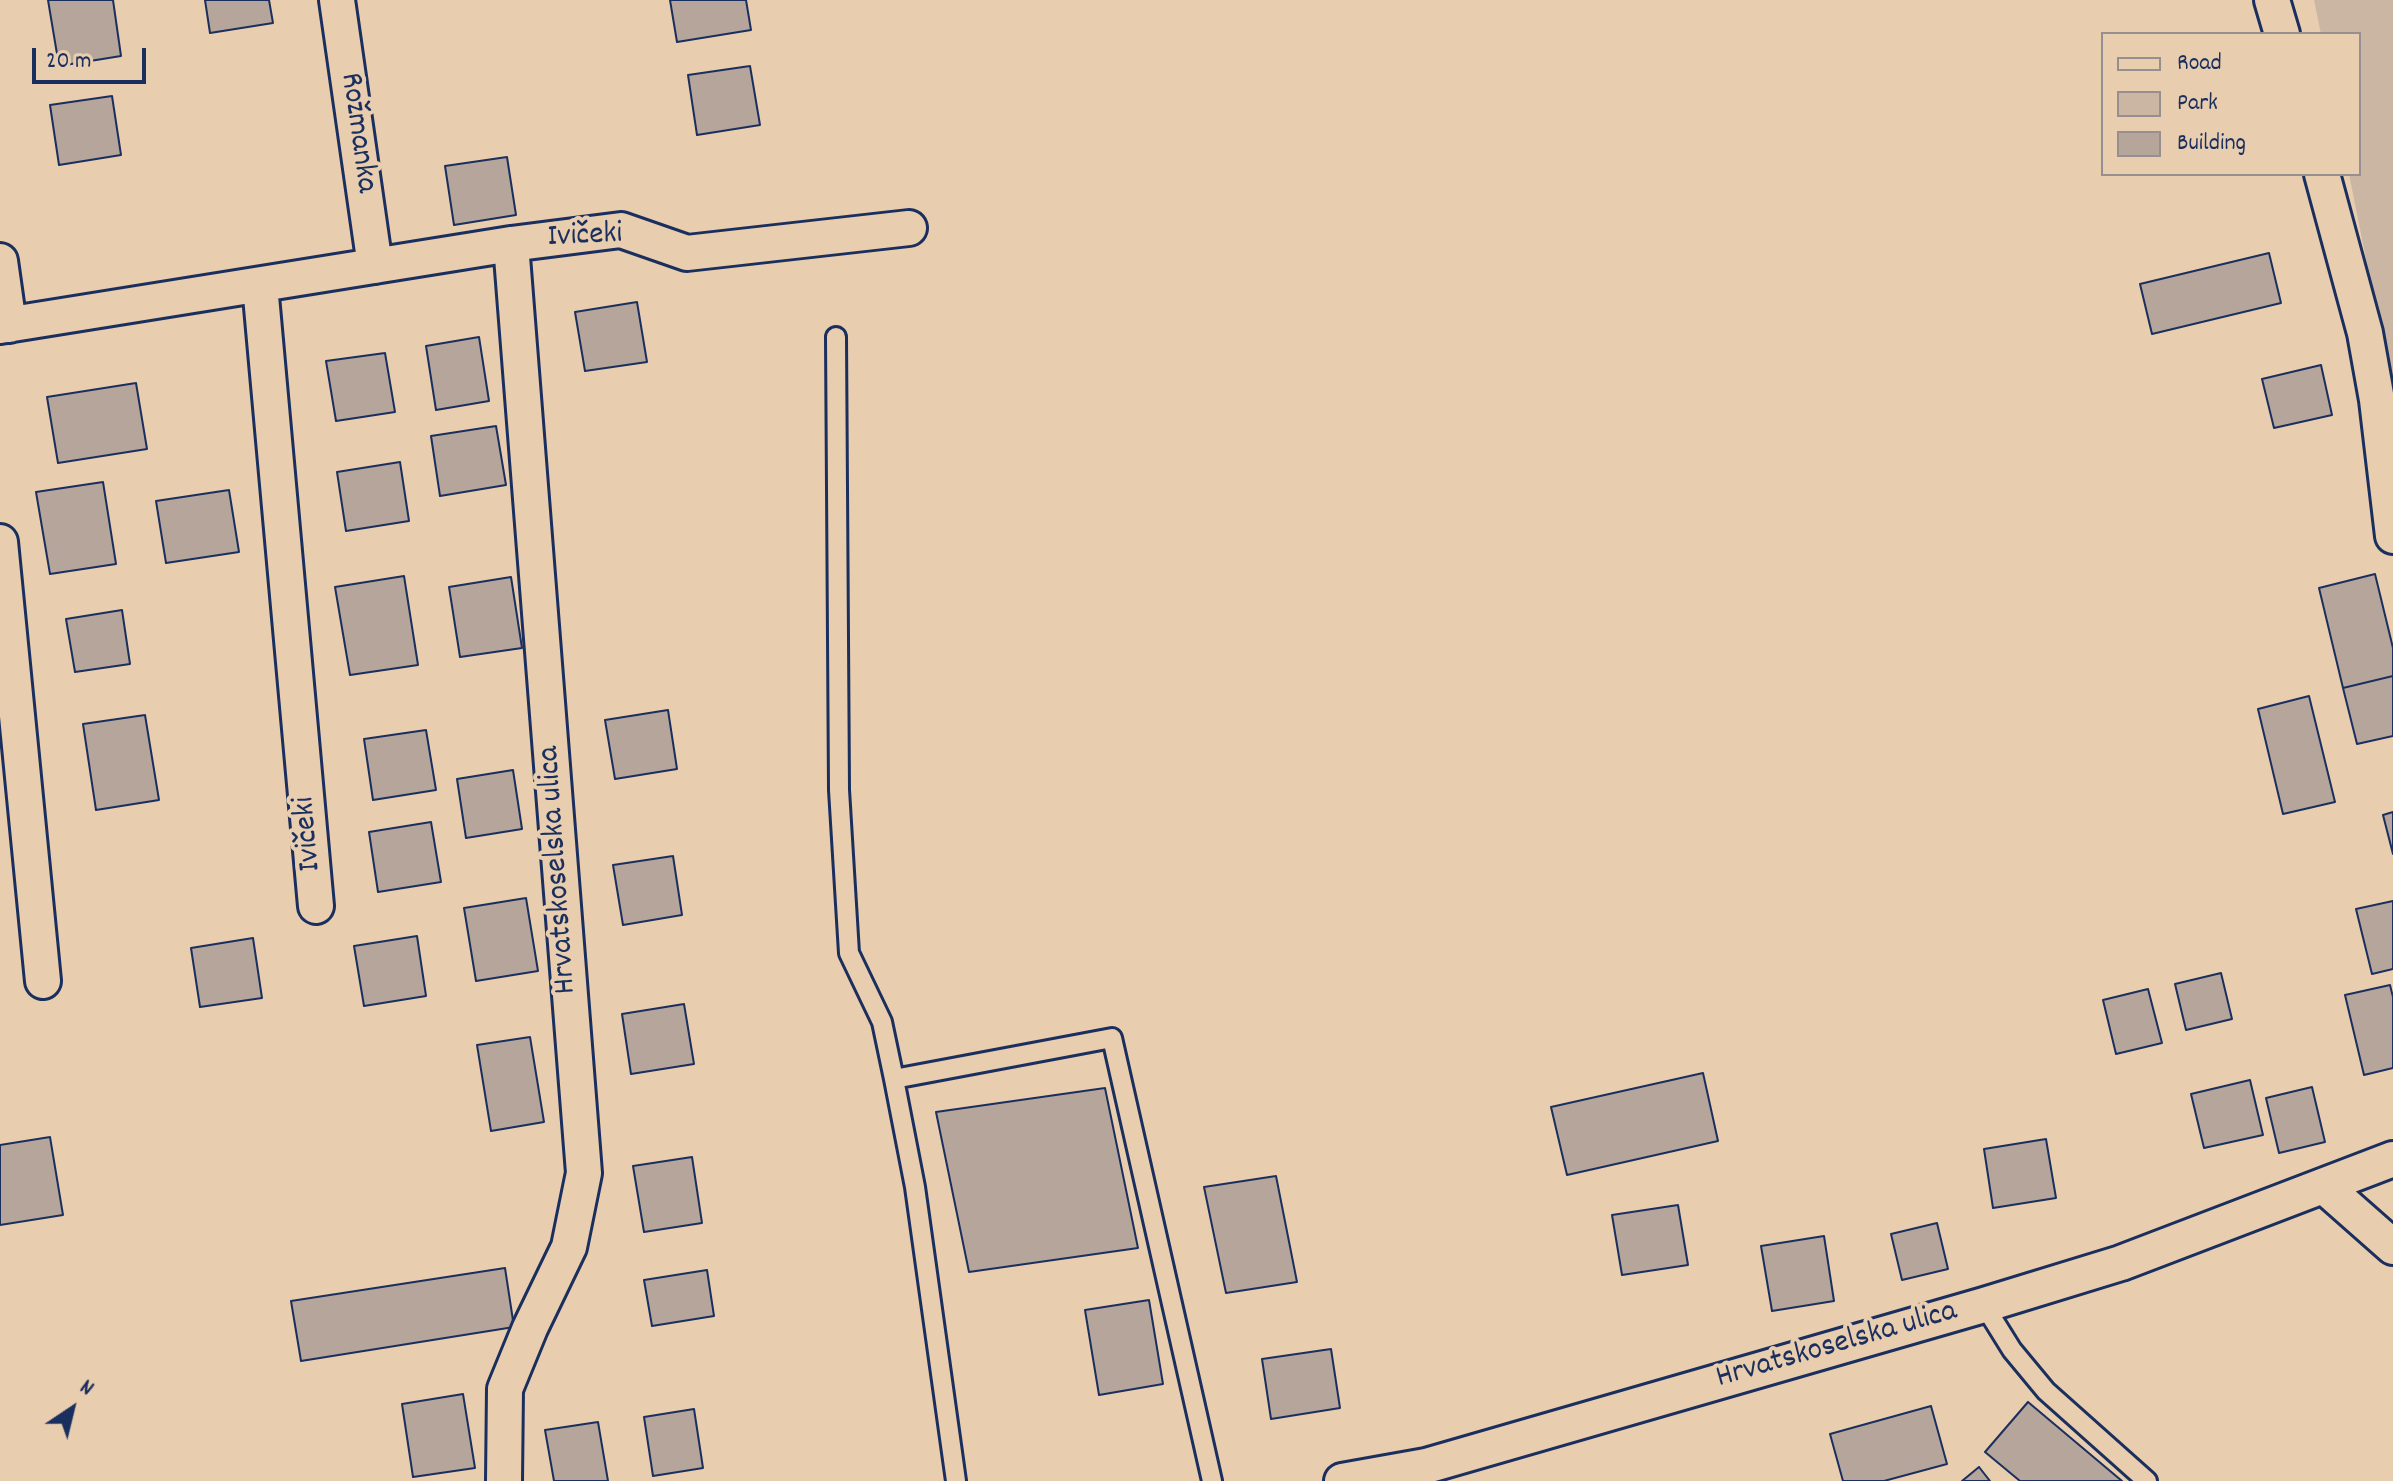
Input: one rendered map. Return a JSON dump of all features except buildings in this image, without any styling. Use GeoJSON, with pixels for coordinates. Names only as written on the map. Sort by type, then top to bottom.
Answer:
{"type":"FeatureCollection","features":[{"type":"Feature","properties":{"kind":"street","name":"Rožmanka"},"geometry":{"type":"LineString","coordinates":[[337,0],[375,266]]}},
{"type":"Feature","properties":{"kind":"street"},"geometry":{"type":"LineString","coordinates":[[2272,0],[2281,32]]}},
{"type":"Feature","properties":{"kind":"street"},"geometry":{"type":"LineString","coordinates":[[2323,176],[2365,333],[2377,400],[2393,536]]}},
{"type":"Feature","properties":{"kind":"street","name":"Ivičeki"},"geometry":{"type":"LineString","coordinates":[[0,261],[4,325],[511,244],[621,230],[687,253],[909,228]]}},
{"type":"Feature","properties":{"kind":"street","name":"Hrvatskoselska ulica"},"geometry":{"type":"LineString","coordinates":[[504,1481],[505,1389],[569,1247],[584,1173],[511,244]]}},
{"type":"Feature","properties":{"kind":"street","name":"Ivičeki"},"geometry":{"type":"LineString","coordinates":[[260,285],[316,906]]}},
{"type":"Feature","properties":{"kind":"street"},"geometry":{"type":"LineString","coordinates":[[0,542],[43,981]]}},
{"type":"Feature","properties":{"kind":"street","name":"Hrvatskoselska ulica"},"geometry":{"type":"LineString","coordinates":[[1342,1481],[1433,1473],[1984,1305],[2121,1263],[2393,1159]]}},
{"type":"Feature","properties":{"kind":"street"},"geometry":{"type":"LineString","coordinates":[[2325,1187],[2393,1247]]}},
{"type":"Feature","properties":{"kind":"lane"},"geometry":{"type":"LineString","coordinates":[[836,337],[839,790],[849,953],[882,1022],[894,1079],[915,1187],[956,1481]]}},
{"type":"Feature","properties":{"kind":"lane"},"geometry":{"type":"LineString","coordinates":[[894,1079],[1112,1038],[1212,1481]]}},
{"type":"Feature","properties":{"kind":"lane"},"geometry":{"type":"LineString","coordinates":[[1984,1305],[2012,1350],[2046,1391],[2147,1481]]}},
{"type":"Feature","properties":{"kind":"green space"},"geometry":{"type":"Polygon","coordinates":[[[2314,0],[2393,0],[2393,394],[2349,176],[2361,176],[2361,32],[2321,32],[2314,0]]]}}]}
